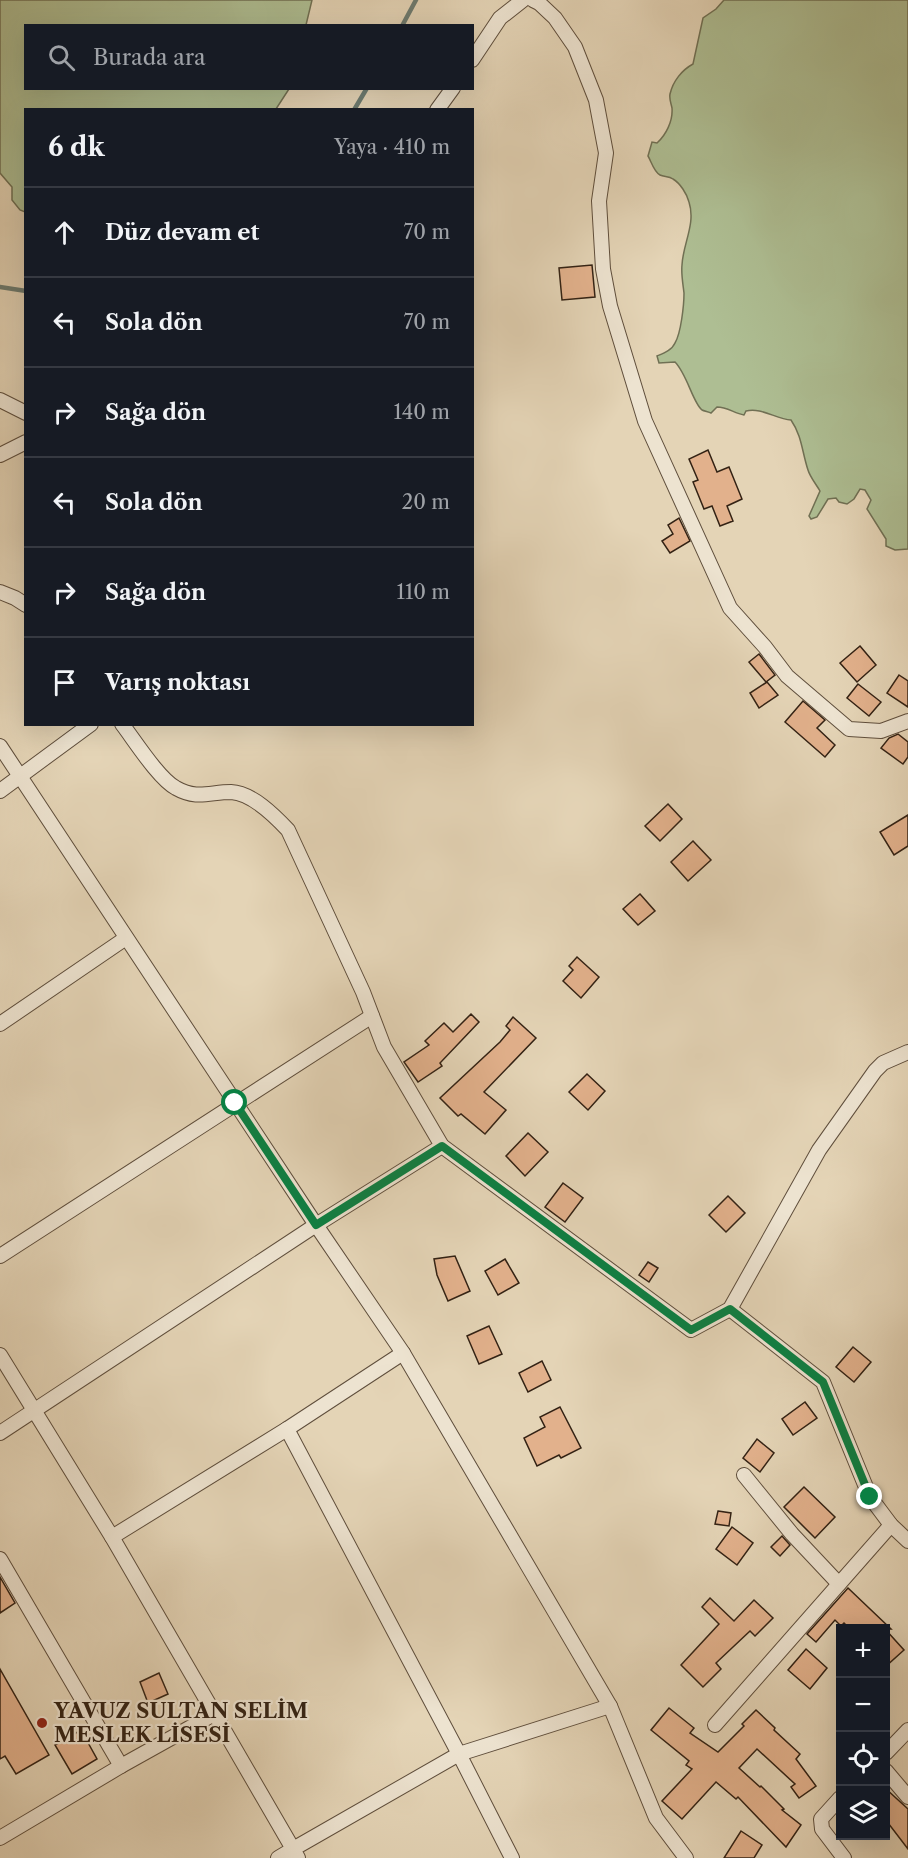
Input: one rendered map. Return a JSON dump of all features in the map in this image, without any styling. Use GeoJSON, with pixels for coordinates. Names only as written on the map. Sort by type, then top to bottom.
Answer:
{"type":"FeatureCollection","features":[{"type":"Feature","properties":{"kind":"street"},"geometry":{"type":"LineString","coordinates":[[474,57],[500,18],[523,0]]}},
{"type":"Feature","properties":{"kind":"street"},"geometry":{"type":"LineString","coordinates":[[533,0],[555,18],[575,48],[597,100],[606,153],[599,201],[603,268],[610,306],[645,421],[730,608],[787,676],[849,729],[881,731],[908,721]]}},
{"type":"Feature","properties":{"kind":"street"},"geometry":{"type":"LineString","coordinates":[[438,108],[452,90]]}},
{"type":"Feature","properties":{"kind":"street"},"geometry":{"type":"LineString","coordinates":[[0,400],[24,412]]}},
{"type":"Feature","properties":{"kind":"street"},"geometry":{"type":"LineString","coordinates":[[0,456],[24,443]]}},
{"type":"Feature","properties":{"kind":"street"},"geometry":{"type":"LineString","coordinates":[[0,592],[15,597],[24,604]]}},
{"type":"Feature","properties":{"kind":"street"},"geometry":{"type":"LineString","coordinates":[[0,791],[88,726]]}},
{"type":"Feature","properties":{"kind":"street"},"geometry":{"type":"LineString","coordinates":[[124,726],[164,778],[175,788],[199,796],[231,792],[250,796],[288,830],[363,992],[384,1047],[442,1146],[691,1330],[730,1309],[819,1150],[875,1071],[883,1063],[908,1052]]}},
{"type":"Feature","properties":{"kind":"street"},"geometry":{"type":"LineString","coordinates":[[0,746],[403,1353],[610,1706],[657,1818],[686,1858]]}},
{"type":"Feature","properties":{"kind":"street"},"geometry":{"type":"LineString","coordinates":[[0,1024],[126,938]]}},
{"type":"Feature","properties":{"kind":"street"},"geometry":{"type":"LineString","coordinates":[[0,1256],[372,1016]]}},
{"type":"Feature","properties":{"kind":"street"},"geometry":{"type":"LineString","coordinates":[[0,1433],[316,1225],[442,1146]]}},
{"type":"Feature","properties":{"kind":"street"},"geometry":{"type":"LineString","coordinates":[[730,1309],[823,1382],[870,1497],[891,1525],[908,1541]]}},
{"type":"Feature","properties":{"kind":"street"},"geometry":{"type":"LineString","coordinates":[[112,1537],[287,1429],[403,1353]]}},
{"type":"Feature","properties":{"kind":"street"},"geometry":{"type":"LineString","coordinates":[[0,1355],[112,1537],[296,1853]]}},
{"type":"Feature","properties":{"kind":"street"},"geometry":{"type":"LineString","coordinates":[[287,1429],[512,1858]]}},
{"type":"Feature","properties":{"kind":"street"},"geometry":{"type":"LineString","coordinates":[[744,1475],[792,1534],[839,1584]]}},
{"type":"Feature","properties":{"kind":"street"},"geometry":{"type":"LineString","coordinates":[[715,1725],[891,1525]]}},
{"type":"Feature","properties":{"kind":"street"},"geometry":{"type":"LineString","coordinates":[[0,1559],[121,1766]]}},
{"type":"Feature","properties":{"kind":"street"},"geometry":{"type":"LineString","coordinates":[[278,1858],[296,1853],[459,1754],[610,1706]]}},
{"type":"Feature","properties":{"kind":"street"},"geometry":{"type":"LineString","coordinates":[[0,1838],[216,1713]]}},
{"type":"Feature","properties":{"kind":"street"},"geometry":{"type":"LineString","coordinates":[[890,1748],[908,1730]]}},
{"type":"Feature","properties":{"kind":"street"},"geometry":{"type":"LineString","coordinates":[[890,1777],[908,1797]]}},
{"type":"Feature","properties":{"kind":"street"},"geometry":{"type":"LineString","coordinates":[[836,1802],[821,1819],[822,1828],[844,1858]]}},
{"type":"Feature","properties":{"kind":"green space"},"geometry":{"type":"Polygon","coordinates":[[[0,0],[312,0],[306,24],[24,24],[24,90],[288,90],[277,108],[24,108],[24,212],[12,200],[12,187],[0,173],[0,0]]]}},
{"type":"Feature","properties":{"kind":"green space"},"geometry":{"type":"Polygon","coordinates":[[[724,0],[908,0],[908,549],[895,550],[886,546],[886,539],[867,509],[871,500],[865,490],[860,489],[854,499],[847,504],[839,502],[836,498],[828,499],[817,517],[811,519],[809,516],[820,491],[809,473],[800,438],[791,420],[752,410],[746,411],[744,415],[721,407],[717,407],[711,413],[702,410],[675,362],[659,363],[657,356],[674,345],[680,326],[684,293],[682,265],[691,210],[681,186],[671,178],[658,174],[648,156],[652,142],[657,143],[668,127],[672,113],[671,89],[678,76],[693,64],[703,18],[724,0]]]}},
{"type":"Feature","properties":{"kind":"building"},"geometry":{"type":"Polygon","coordinates":[[[592,265],[595,297],[562,300],[559,268],[592,265]]]}},
{"type":"Feature","properties":{"kind":"building"},"geometry":{"type":"Polygon","coordinates":[[[708,450],[717,472],[729,467],[742,499],[727,506],[733,521],[720,526],[712,506],[704,509],[693,482],[698,480],[689,459],[708,450]]]}},
{"type":"Feature","properties":{"kind":"building"},"geometry":{"type":"Polygon","coordinates":[[[679,518],[690,541],[670,553],[662,541],[673,534],[668,525],[679,518]]]}},
{"type":"Feature","properties":{"kind":"building"},"geometry":{"type":"Polygon","coordinates":[[[860,646],[876,665],[857,682],[840,663],[860,646]]]}},
{"type":"Feature","properties":{"kind":"building"},"geometry":{"type":"Polygon","coordinates":[[[759,654],[775,675],[766,682],[749,662],[759,654]]]}},
{"type":"Feature","properties":{"kind":"building"},"geometry":{"type":"Polygon","coordinates":[[[899,675],[908,681],[908,707],[887,693],[899,675]]]}},
{"type":"Feature","properties":{"kind":"building"},"geometry":{"type":"Polygon","coordinates":[[[767,682],[778,695],[759,708],[750,693],[767,682]]]}},
{"type":"Feature","properties":{"kind":"building"},"geometry":{"type":"Polygon","coordinates":[[[858,684],[881,702],[869,716],[847,698],[858,684]]]}},
{"type":"Feature","properties":{"kind":"building"},"geometry":{"type":"Polygon","coordinates":[[[803,701],[825,720],[817,728],[835,745],[825,757],[785,722],[803,701]]]}},
{"type":"Feature","properties":{"kind":"building"},"geometry":{"type":"Polygon","coordinates":[[[898,734],[908,742],[908,757],[903,764],[881,748],[889,738],[898,734]]]}},
{"type":"Feature","properties":{"kind":"building"},"geometry":{"type":"Polygon","coordinates":[[[668,804],[682,819],[660,841],[645,826],[668,804]]]}},
{"type":"Feature","properties":{"kind":"building"},"geometry":{"type":"Polygon","coordinates":[[[908,815],[908,846],[894,855],[880,832],[908,815]]]}},
{"type":"Feature","properties":{"kind":"building"},"geometry":{"type":"Polygon","coordinates":[[[693,841],[711,860],[688,881],[671,862],[693,841]]]}},
{"type":"Feature","properties":{"kind":"building"},"geometry":{"type":"Polygon","coordinates":[[[640,894],[655,911],[638,925],[623,909],[640,894]]]}},
{"type":"Feature","properties":{"kind":"building"},"geometry":{"type":"Polygon","coordinates":[[[577,957],[599,977],[581,998],[563,981],[573,970],[569,966],[577,957]]]}},
{"type":"Feature","properties":{"kind":"building"},"geometry":{"type":"Polygon","coordinates":[[[471,1014],[479,1022],[440,1063],[442,1066],[418,1082],[404,1062],[429,1045],[425,1041],[444,1023],[453,1032],[471,1014]]]}},
{"type":"Feature","properties":{"kind":"building"},"geometry":{"type":"Polygon","coordinates":[[[513,1017],[536,1038],[484,1092],[506,1110],[485,1134],[461,1114],[458,1116],[440,1098],[500,1042],[510,1030],[506,1026],[513,1017]]]}},
{"type":"Feature","properties":{"kind":"building"},"geometry":{"type":"Polygon","coordinates":[[[587,1074],[605,1091],[588,1110],[569,1092],[587,1074]]]}},
{"type":"Feature","properties":{"kind":"building"},"geometry":{"type":"Polygon","coordinates":[[[528,1133],[548,1152],[525,1176],[506,1156],[528,1133]]]}},
{"type":"Feature","properties":{"kind":"building"},"geometry":{"type":"Polygon","coordinates":[[[563,1183],[583,1198],[565,1222],[545,1207],[563,1183]]]}},
{"type":"Feature","properties":{"kind":"building"},"geometry":{"type":"Polygon","coordinates":[[[728,1196],[745,1213],[726,1232],[709,1215],[728,1196]]]}},
{"type":"Feature","properties":{"kind":"building"},"geometry":{"type":"Polygon","coordinates":[[[455,1256],[470,1291],[448,1301],[437,1275],[434,1259],[455,1256]]]}},
{"type":"Feature","properties":{"kind":"building"},"geometry":{"type":"Polygon","coordinates":[[[505,1259],[519,1283],[498,1295],[485,1271],[505,1259]]]}},
{"type":"Feature","properties":{"kind":"building"},"geometry":{"type":"Polygon","coordinates":[[[648,1262],[658,1268],[649,1282],[639,1275],[648,1262]]]}},
{"type":"Feature","properties":{"kind":"building"},"geometry":{"type":"Polygon","coordinates":[[[489,1326],[502,1354],[479,1364],[467,1336],[489,1326]]]}},
{"type":"Feature","properties":{"kind":"building"},"geometry":{"type":"Polygon","coordinates":[[[853,1347],[871,1362],[854,1382],[836,1367],[853,1347]]]}},
{"type":"Feature","properties":{"kind":"building"},"geometry":{"type":"Polygon","coordinates":[[[542,1361],[551,1380],[528,1392],[519,1373],[542,1361]]]}},
{"type":"Feature","properties":{"kind":"building"},"geometry":{"type":"Polygon","coordinates":[[[805,1402],[817,1418],[793,1435],[782,1419],[805,1402]]]}},
{"type":"Feature","properties":{"kind":"building"},"geometry":{"type":"Polygon","coordinates":[[[560,1407],[581,1448],[561,1458],[559,1455],[537,1466],[524,1438],[545,1427],[540,1417],[560,1407]]]}},
{"type":"Feature","properties":{"kind":"building"},"geometry":{"type":"Polygon","coordinates":[[[757,1439],[774,1453],[760,1472],[743,1458],[757,1439]]]}},
{"type":"Feature","properties":{"kind":"building"},"geometry":{"type":"Polygon","coordinates":[[[804,1487],[835,1517],[815,1538],[784,1507],[804,1487]]]}},
{"type":"Feature","properties":{"kind":"building"},"geometry":{"type":"Polygon","coordinates":[[[718,1511],[731,1513],[729,1526],[715,1524],[718,1511]]]}},
{"type":"Feature","properties":{"kind":"building"},"geometry":{"type":"Polygon","coordinates":[[[732,1527],[753,1543],[737,1565],[716,1549],[732,1527]]]}},
{"type":"Feature","properties":{"kind":"building"},"geometry":{"type":"Polygon","coordinates":[[[782,1536],[790,1545],[780,1556],[771,1547],[782,1536]]]}},
{"type":"Feature","properties":{"kind":"building"},"geometry":{"type":"Polygon","coordinates":[[[0,1577],[15,1603],[0,1613],[0,1577]]]}},
{"type":"Feature","properties":{"kind":"building"},"geometry":{"type":"Polygon","coordinates":[[[848,1588],[886,1624],[839,1624],[835,1620],[816,1642],[807,1634],[848,1588]]]}},
{"type":"Feature","properties":{"kind":"building"},"geometry":{"type":"Polygon","coordinates":[[[710,1598],[734,1621],[754,1600],[773,1618],[755,1636],[750,1631],[716,1663],[721,1669],[703,1687],[681,1665],[719,1624],[702,1607],[710,1598]]]}},
{"type":"Feature","properties":{"kind":"building"},"geometry":{"type":"Polygon","coordinates":[[[890,1635],[904,1650],[890,1663],[890,1635]]]}},
{"type":"Feature","properties":{"kind":"building"},"geometry":{"type":"Polygon","coordinates":[[[806,1649],[827,1668],[810,1689],[788,1670],[806,1649]]]}},
{"type":"Feature","properties":{"kind":"building"},"geometry":{"type":"Polygon","coordinates":[[[0,1669],[49,1755],[16,1774],[5,1756],[0,1759],[0,1669]]]}},
{"type":"Feature","properties":{"kind":"building"},"geometry":{"type":"Polygon","coordinates":[[[159,1673],[168,1694],[148,1703],[140,1682],[159,1673]]]}},
{"type":"Feature","properties":{"kind":"building"},"geometry":{"type":"Polygon","coordinates":[[[669,1708],[694,1728],[690,1733],[718,1752],[744,1726],[742,1724],[756,1710],[800,1754],[796,1759],[816,1786],[799,1798],[791,1787],[795,1784],[757,1749],[739,1768],[761,1786],[784,1809],[782,1810],[801,1825],[786,1847],[738,1797],[736,1799],[716,1782],[682,1819],[662,1801],[692,1769],[686,1765],[689,1761],[651,1730],[669,1708]]]}},
{"type":"Feature","properties":{"kind":"building"},"geometry":{"type":"Polygon","coordinates":[[[81,1730],[97,1759],[72,1774],[55,1745],[81,1730]]]}},
{"type":"Feature","properties":{"kind":"building"},"geometry":{"type":"Polygon","coordinates":[[[890,1793],[908,1809],[908,1849],[890,1826],[890,1793]]]}},
{"type":"Feature","properties":{"kind":"building"},"geometry":{"type":"Polygon","coordinates":[[[741,1831],[762,1845],[754,1858],[724,1858],[741,1831]]]}},
{"type":"Feature","properties":{"kind":"waterway"},"geometry":{"type":"LineString","coordinates":[[403,24],[416,0]]}},
{"type":"Feature","properties":{"kind":"waterway"},"geometry":{"type":"LineString","coordinates":[[355,108],[366,90]]}},
{"type":"Feature","properties":{"kind":"waterway"},"geometry":{"type":"LineString","coordinates":[[0,287],[24,291]]}},
{"type":"Feature","properties":{"kind":"place","name":"YAVUZ SULTAN SELİM MESLEK LİSESİ"},"geometry":{"type":"Point","coordinates":[42,1723]}},
{"type":"Feature","properties":{"kind":"route"},"geometry":{"type":"LineString","coordinates":[[235,1103],[316,1225],[442,1146],[691,1330],[730,1309],[823,1382],[870,1497]]}}]}
